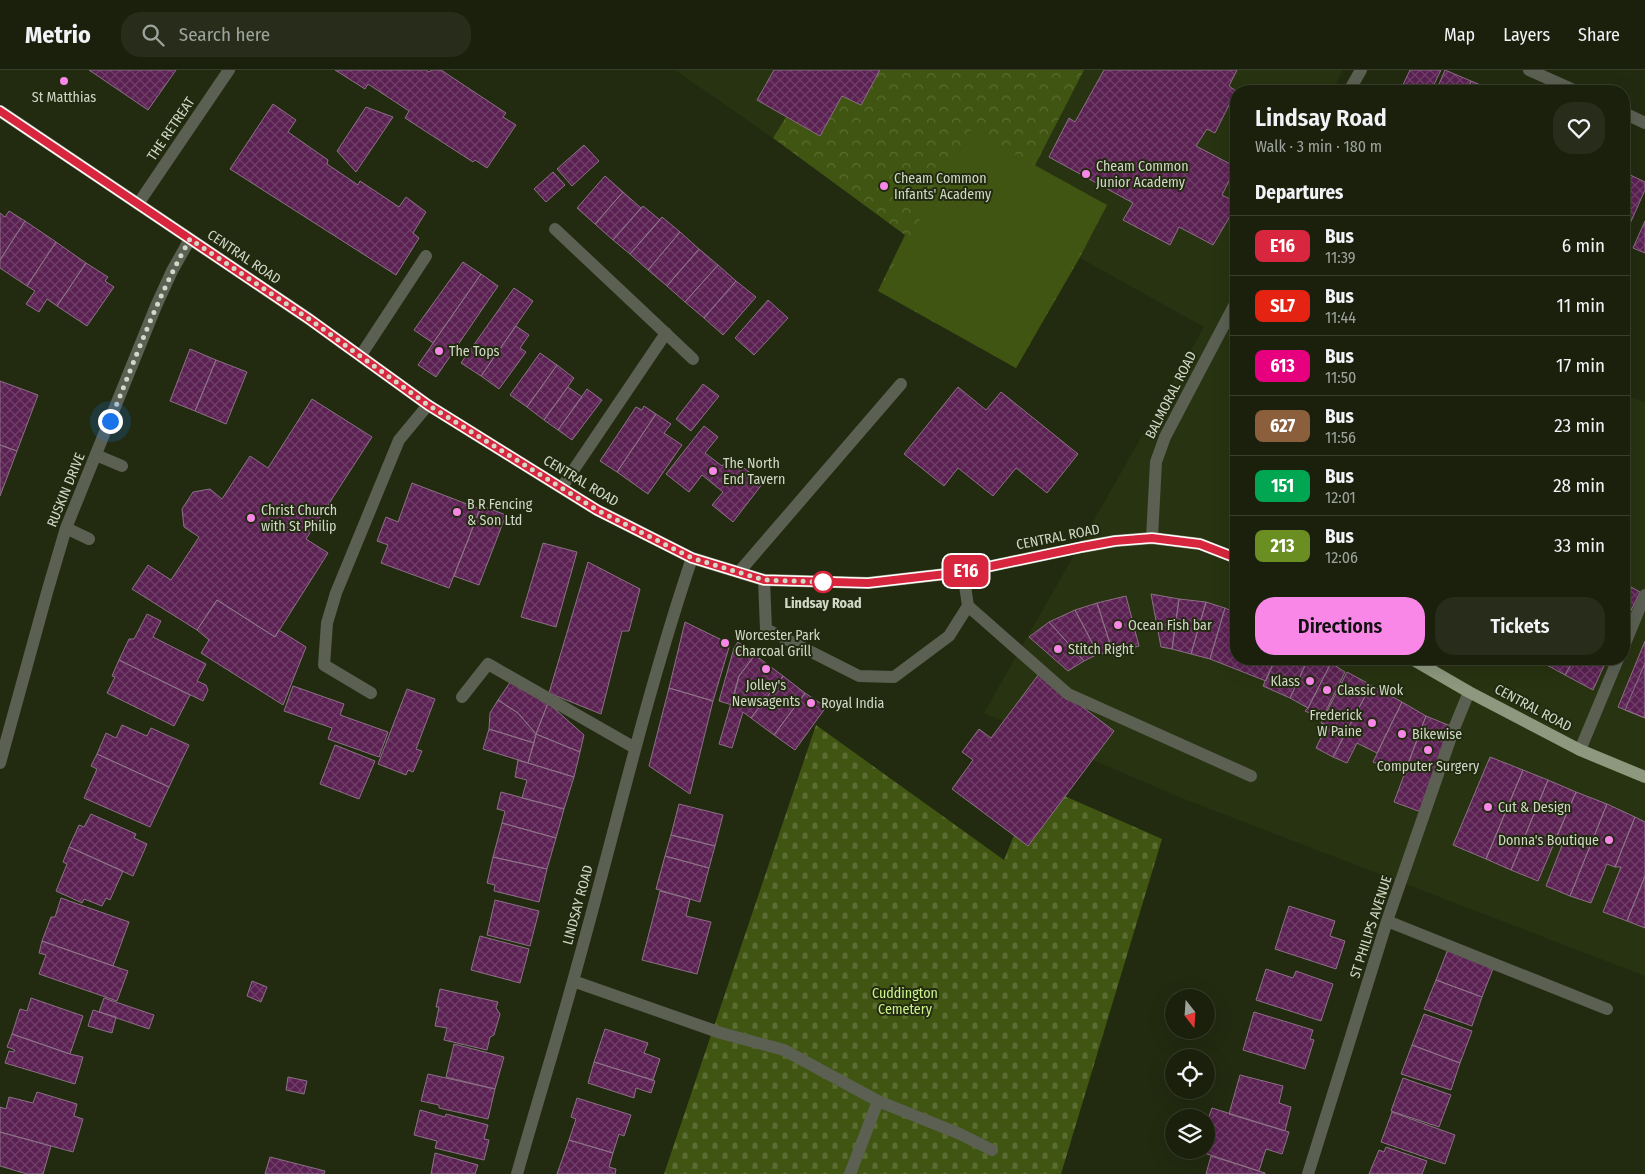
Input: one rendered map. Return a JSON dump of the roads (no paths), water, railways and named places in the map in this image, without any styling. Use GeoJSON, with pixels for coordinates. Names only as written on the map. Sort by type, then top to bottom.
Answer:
{"type":"FeatureCollection","features":[{"type":"Feature","properties":{"kind":"main road","name":"CENTRAL ROAD"},"geometry":{"type":"LineString","coordinates":[[0,111],[361,355],[428,405],[597,510],[692,558],[764,580],[868,583],[963,572],[1090,545],[1152,538],[1200,544],[1230,556]]}},
{"type":"Feature","properties":{"kind":"main road","name":"CENTRAL ROAD"},"geometry":{"type":"LineString","coordinates":[[1422,665],[1469,692],[1580,750],[1645,777]]}},
{"type":"Feature","properties":{"kind":"street","name":"THE RETREAT"},"geometry":{"type":"LineString","coordinates":[[138,204],[229,70]]}},
{"type":"Feature","properties":{"kind":"street"},"geometry":{"type":"LineString","coordinates":[[1352,85],[1361,70]]}},
{"type":"Feature","properties":{"kind":"street"},"geometry":{"type":"LineString","coordinates":[[1529,70],[1563,85]]}},
{"type":"Feature","properties":{"kind":"street"},"geometry":{"type":"LineString","coordinates":[[1630,116],[1645,122]]}},
{"type":"Feature","properties":{"kind":"street"},"geometry":{"type":"LineString","coordinates":[[555,229],[693,359]]}},
{"type":"Feature","properties":{"kind":"street","name":"RUSKIN DRIVE"},"geometry":{"type":"LineString","coordinates":[[0,763],[66,528],[156,306],[172,271],[190,239]]}},
{"type":"Feature","properties":{"kind":"street"},"geometry":{"type":"LineString","coordinates":[[361,355],[426,256]]}},
{"type":"Feature","properties":{"kind":"street","name":"BALMORAL ROAD"},"geometry":{"type":"LineString","coordinates":[[1152,538],[1156,462],[1165,437],[1230,313]]}},
{"type":"Feature","properties":{"kind":"street"},"geometry":{"type":"LineString","coordinates":[[562,487],[666,333]]}},
{"type":"Feature","properties":{"kind":"street"},"geometry":{"type":"LineString","coordinates":[[739,572],[901,384]]}},
{"type":"Feature","properties":{"kind":"street"},"geometry":{"type":"LineString","coordinates":[[371,693],[324,665],[326,623],[336,593],[399,440],[428,405]]}},
{"type":"Feature","properties":{"kind":"street"},"geometry":{"type":"LineString","coordinates":[[96,456],[122,466]]}},
{"type":"Feature","properties":{"kind":"street"},"geometry":{"type":"LineString","coordinates":[[66,528],[89,539]]}},
{"type":"Feature","properties":{"kind":"street","name":"LINDSAY ROAD"},"geometry":{"type":"LineString","coordinates":[[517,1174],[573,981],[634,748],[675,608],[692,558]]}},
{"type":"Feature","properties":{"kind":"street"},"geometry":{"type":"LineString","coordinates":[[963,572],[968,606],[1068,694],[1251,776]]}},
{"type":"Feature","properties":{"kind":"street"},"geometry":{"type":"LineString","coordinates":[[764,580],[766,629],[859,676],[894,677],[949,636],[968,606]]}},
{"type":"Feature","properties":{"kind":"street"},"geometry":{"type":"LineString","coordinates":[[1630,631],[1645,595]]}},
{"type":"Feature","properties":{"kind":"street"},"geometry":{"type":"LineString","coordinates":[[462,697],[488,664],[634,748]]}},
{"type":"Feature","properties":{"kind":"street"},"geometry":{"type":"LineString","coordinates":[[1580,750],[1615,665]]}},
{"type":"Feature","properties":{"kind":"street","name":"ST PHILIPS AVENUE"},"geometry":{"type":"LineString","coordinates":[[1308,1174],[1387,921],[1453,731],[1469,692]]}},
{"type":"Feature","properties":{"kind":"street"},"geometry":{"type":"LineString","coordinates":[[1387,921],[1607,1010]]}},
{"type":"Feature","properties":{"kind":"street"},"geometry":{"type":"LineString","coordinates":[[573,981],[721,1033],[784,1050],[878,1101],[960,1134],[992,1150]]}},
{"type":"Feature","properties":{"kind":"street"},"geometry":{"type":"LineString","coordinates":[[850,1174],[878,1101]]}},
{"type":"Feature","properties":{"kind":"place","name":"St Matthias"},"geometry":{"type":"Point","coordinates":[64,81]}},
{"type":"Feature","properties":{"kind":"place","name":"Cheam Common Junior Academy"},"geometry":{"type":"Point","coordinates":[1086,174]}},
{"type":"Feature","properties":{"kind":"place","name":"Cheam Common Infants' Academy"},"geometry":{"type":"Point","coordinates":[884,186]}},
{"type":"Feature","properties":{"kind":"place","name":"The Tops"},"geometry":{"type":"Point","coordinates":[439,351]}},
{"type":"Feature","properties":{"kind":"place","name":"The North End Tavern"},"geometry":{"type":"Point","coordinates":[713,471]}},
{"type":"Feature","properties":{"kind":"place","name":"B R Fencing & Son Ltd"},"geometry":{"type":"Point","coordinates":[457,512]}},
{"type":"Feature","properties":{"kind":"place","name":"Christ Church with St Philip"},"geometry":{"type":"Point","coordinates":[251,518]}},
{"type":"Feature","properties":{"kind":"place","name":"Lindsay Road"},"geometry":{"type":"Point","coordinates":[823,582]}},
{"type":"Feature","properties":{"kind":"place","name":"Ocean Fish bar"},"geometry":{"type":"Point","coordinates":[1118,625]}},
{"type":"Feature","properties":{"kind":"place","name":"Worcester Park Charcoal Grill"},"geometry":{"type":"Point","coordinates":[725,643]}},
{"type":"Feature","properties":{"kind":"place","name":"Stitch Right"},"geometry":{"type":"Point","coordinates":[1058,649]}},
{"type":"Feature","properties":{"kind":"place","name":"Jolley's Newsagents"},"geometry":{"type":"Point","coordinates":[766,669]}},
{"type":"Feature","properties":{"kind":"place","name":"Klass"},"geometry":{"type":"Point","coordinates":[1310,681]}},
{"type":"Feature","properties":{"kind":"place","name":"Classic Wok"},"geometry":{"type":"Point","coordinates":[1327,690]}},
{"type":"Feature","properties":{"kind":"place","name":"Royal India"},"geometry":{"type":"Point","coordinates":[811,703]}},
{"type":"Feature","properties":{"kind":"place","name":"Frederick W Paine"},"geometry":{"type":"Point","coordinates":[1372,723]}},
{"type":"Feature","properties":{"kind":"place","name":"Bikewise"},"geometry":{"type":"Point","coordinates":[1402,734]}},
{"type":"Feature","properties":{"kind":"place","name":"Computer Surgery"},"geometry":{"type":"Point","coordinates":[1428,750]}},
{"type":"Feature","properties":{"kind":"place","name":"Cut & Design"},"geometry":{"type":"Point","coordinates":[1488,807]}},
{"type":"Feature","properties":{"kind":"place","name":"Donna's Boutique"},"geometry":{"type":"Point","coordinates":[1609,840]}},
{"type":"Feature","properties":{"kind":"park label","name":"Cuddington Cemetery"},"geometry":{"type":"Point","coordinates":[905,1002]}}]}
